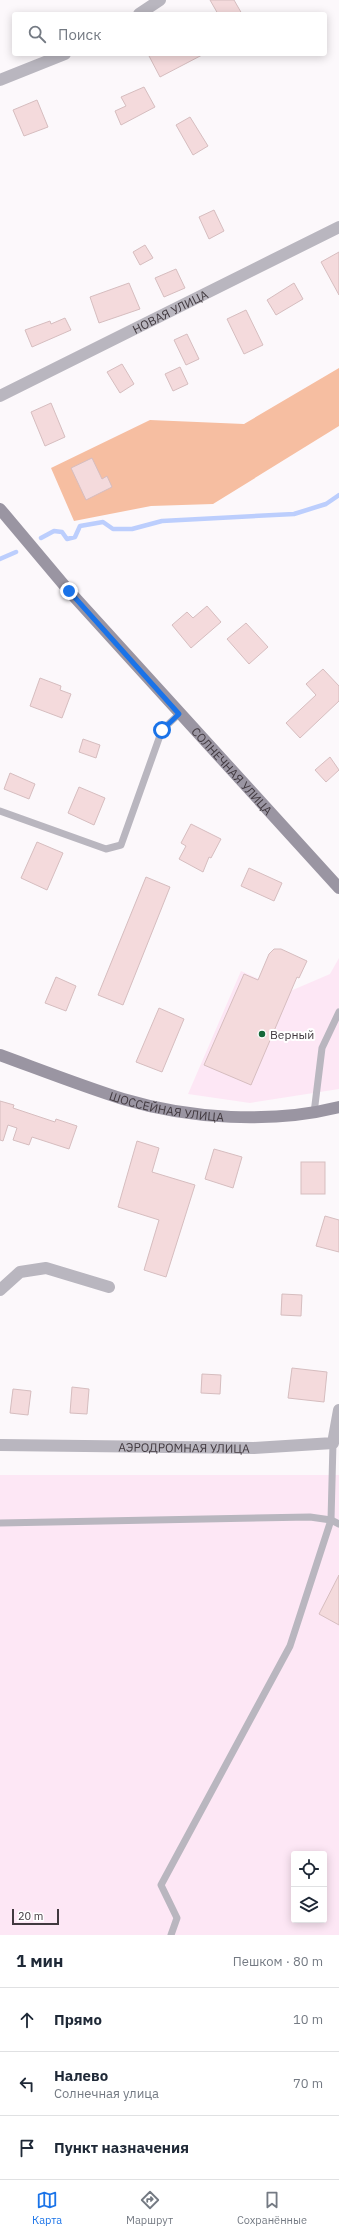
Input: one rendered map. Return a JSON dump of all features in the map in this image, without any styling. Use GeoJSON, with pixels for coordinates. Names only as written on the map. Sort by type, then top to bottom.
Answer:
{"type":"FeatureCollection","features":[{"type":"Feature","properties":{"kind":"main road","name":"СОЛНЕЧНАЯ УЛИЦА"},"geometry":{"type":"LineString","coordinates":[[0,509],[69,591],[179,714],[339,888]]}},
{"type":"Feature","properties":{"kind":"main road","name":"ШОССЕЙНАЯ УЛИЦА"},"geometry":{"type":"LineString","coordinates":[[0,1055],[124,1099],[201,1115],[267,1117],[314,1113],[339,1107]]}},
{"type":"Feature","properties":{"kind":"street"},"geometry":{"type":"LineString","coordinates":[[142,12],[160,0]]}},
{"type":"Feature","properties":{"kind":"street"},"geometry":{"type":"LineString","coordinates":[[0,80],[60,56]]}},
{"type":"Feature","properties":{"kind":"street","name":"НОВАЯ УЛИЦА"},"geometry":{"type":"LineString","coordinates":[[0,396],[339,227]]}},
{"type":"Feature","properties":{"kind":"street"},"geometry":{"type":"LineString","coordinates":[[0,1290],[20,1272],[46,1268],[109,1287]]}},
{"type":"Feature","properties":{"kind":"street"},"geometry":{"type":"LineString","coordinates":[[333,1443],[339,1410]]}},
{"type":"Feature","properties":{"kind":"street","name":"АЭРОДРОМНАЯ УЛИЦА"},"geometry":{"type":"LineString","coordinates":[[0,1445],[254,1448],[333,1443]]}},
{"type":"Feature","properties":{"kind":"lane"},"geometry":{"type":"LineString","coordinates":[[0,810],[106,849],[121,845],[162,730],[179,714]]}},
{"type":"Feature","properties":{"kind":"lane"},"geometry":{"type":"LineString","coordinates":[[314,1113],[322,1048],[339,1012]]}},
{"type":"Feature","properties":{"kind":"lane"},"geometry":{"type":"LineString","coordinates":[[171,1935],[177,1918],[161,1885],[290,1646],[331,1520],[333,1443]]}},
{"type":"Feature","properties":{"kind":"lane"},"geometry":{"type":"LineString","coordinates":[[0,1523],[310,1517],[331,1520],[339,1524]]}},
{"type":"Feature","properties":{"kind":"shaded area"},"geometry":{"type":"Polygon","coordinates":[[[339,368],[339,426],[213,504],[151,506],[74,521],[51,468],[150,420],[244,424],[339,368]]]}},
{"type":"Feature","properties":{"kind":"shaded area"},"geometry":{"type":"Polygon","coordinates":[[[339,958],[339,1089],[250,1103],[188,1094],[241,971],[288,992],[330,974],[339,958]]]}},
{"type":"Feature","properties":{"kind":"shaded area"},"geometry":{"type":"Polygon","coordinates":[[[0,1475],[339,1475],[339,1935],[0,1935],[0,1475]]]}},
{"type":"Feature","properties":{"kind":"building"},"geometry":{"type":"Polygon","coordinates":[[[210,0],[234,0],[241,12],[217,12],[210,0]]]}},
{"type":"Feature","properties":{"kind":"building"},"geometry":{"type":"Polygon","coordinates":[[[149,56],[200,56],[160,77],[149,56]]]}},
{"type":"Feature","properties":{"kind":"building"},"geometry":{"type":"Polygon","coordinates":[[[144,87],[155,107],[121,125],[115,111],[126,106],[121,97],[144,87]]]}},
{"type":"Feature","properties":{"kind":"building"},"geometry":{"type":"Polygon","coordinates":[[[37,100],[48,127],[24,136],[13,110],[37,100]]]}},
{"type":"Feature","properties":{"kind":"building"},"geometry":{"type":"Polygon","coordinates":[[[190,117],[208,146],[193,155],[176,125],[190,117]]]}},
{"type":"Feature","properties":{"kind":"building"},"geometry":{"type":"Polygon","coordinates":[[[214,210],[224,231],[209,239],[199,217],[214,210]]]}},
{"type":"Feature","properties":{"kind":"building"},"geometry":{"type":"Polygon","coordinates":[[[145,245],[153,258],[140,265],[133,252],[145,245]]]}},
{"type":"Feature","properties":{"kind":"building"},"geometry":{"type":"Polygon","coordinates":[[[339,252],[339,295],[321,262],[339,252]]]}},
{"type":"Feature","properties":{"kind":"building"},"geometry":{"type":"Polygon","coordinates":[[[176,269],[185,288],[164,297],[155,278],[176,269]]]}},
{"type":"Feature","properties":{"kind":"building"},"geometry":{"type":"Polygon","coordinates":[[[129,283],[140,309],[99,323],[90,297],[129,283]]]}},
{"type":"Feature","properties":{"kind":"building"},"geometry":{"type":"Polygon","coordinates":[[[294,283],[303,299],[276,315],[267,300],[294,283]]]}},
{"type":"Feature","properties":{"kind":"building"},"geometry":{"type":"Polygon","coordinates":[[[246,310],[263,345],[244,354],[227,319],[246,310]]]}},
{"type":"Feature","properties":{"kind":"building"},"geometry":{"type":"Polygon","coordinates":[[[65,318],[71,330],[32,347],[25,330],[50,321],[51,324],[65,318]]]}},
{"type":"Feature","properties":{"kind":"building"},"geometry":{"type":"Polygon","coordinates":[[[187,334],[199,359],[186,365],[174,340],[187,334]]]}},
{"type":"Feature","properties":{"kind":"building"},"geometry":{"type":"Polygon","coordinates":[[[122,364],[134,384],[120,393],[107,372],[122,364]]]}},
{"type":"Feature","properties":{"kind":"building"},"geometry":{"type":"Polygon","coordinates":[[[180,367],[188,384],[173,391],[165,374],[180,367]]]}},
{"type":"Feature","properties":{"kind":"building"},"geometry":{"type":"Polygon","coordinates":[[[51,403],[65,437],[45,446],[31,412],[51,403]]]}},
{"type":"Feature","properties":{"kind":"building"},"geometry":{"type":"Polygon","coordinates":[[[92,458],[102,479],[107,476],[112,487],[86,500],[71,468],[92,458]]]}},
{"type":"Feature","properties":{"kind":"building"},"geometry":{"type":"Polygon","coordinates":[[[207,606],[221,622],[191,648],[172,625],[187,612],[193,618],[207,606]]]}},
{"type":"Feature","properties":{"kind":"building"},"geometry":{"type":"Polygon","coordinates":[[[246,623],[268,647],[249,664],[227,639],[246,623]]]}},
{"type":"Feature","properties":{"kind":"building"},"geometry":{"type":"Polygon","coordinates":[[[323,669],[339,686],[339,701],[300,738],[286,723],[316,695],[306,684],[323,669]]]}},
{"type":"Feature","properties":{"kind":"building"},"geometry":{"type":"Polygon","coordinates":[[[40,678],[61,686],[60,690],[71,694],[62,718],[30,706],[40,678]]]}},
{"type":"Feature","properties":{"kind":"building"},"geometry":{"type":"Polygon","coordinates":[[[83,739],[100,745],[96,758],[79,752],[83,739]]]}},
{"type":"Feature","properties":{"kind":"building"},"geometry":{"type":"Polygon","coordinates":[[[330,757],[339,770],[326,782],[315,770],[330,757]]]}},
{"type":"Feature","properties":{"kind":"building"},"geometry":{"type":"Polygon","coordinates":[[[10,773],[35,784],[29,799],[4,789],[10,773]]]}},
{"type":"Feature","properties":{"kind":"building"},"geometry":{"type":"Polygon","coordinates":[[[79,787],[105,798],[94,825],[68,813],[79,787]]]}},
{"type":"Feature","properties":{"kind":"building"},"geometry":{"type":"Polygon","coordinates":[[[191,824],[221,839],[211,858],[209,857],[203,872],[179,859],[186,846],[181,843],[191,824]]]}},
{"type":"Feature","properties":{"kind":"building"},"geometry":{"type":"Polygon","coordinates":[[[37,842],[63,853],[47,890],[21,878],[37,842]]]}},
{"type":"Feature","properties":{"kind":"building"},"geometry":{"type":"Polygon","coordinates":[[[249,868],[282,883],[274,901],[241,886],[249,868]]]}},
{"type":"Feature","properties":{"kind":"building"},"geometry":{"type":"Polygon","coordinates":[[[146,877],[170,887],[123,1005],[98,995],[146,877]]]}},
{"type":"Feature","properties":{"kind":"building"},"geometry":{"type":"Polygon","coordinates":[[[274,949],[281,949],[307,961],[299,978],[297,977],[251,1085],[204,1065],[244,974],[258,980],[269,954],[274,949]]]}},
{"type":"Feature","properties":{"kind":"building"},"geometry":{"type":"Polygon","coordinates":[[[56,977],[76,986],[66,1011],[45,1003],[56,977]]]}},
{"type":"Feature","properties":{"kind":"building"},"geometry":{"type":"Polygon","coordinates":[[[159,1008],[184,1019],[162,1072],[136,1062],[159,1008]]]}},
{"type":"Feature","properties":{"kind":"building"},"geometry":{"type":"Polygon","coordinates":[[[0,1101],[14,1105],[13,1108],[55,1122],[56,1119],[77,1126],[69,1149],[32,1137],[29,1145],[13,1140],[17,1128],[8,1125],[3,1141],[0,1140],[0,1101]]]}},
{"type":"Feature","properties":{"kind":"building"},"geometry":{"type":"Polygon","coordinates":[[[137,1141],[159,1148],[152,1172],[195,1185],[166,1277],[144,1270],[159,1220],[118,1207],[137,1141]]]}},
{"type":"Feature","properties":{"kind":"building"},"geometry":{"type":"Polygon","coordinates":[[[214,1149],[242,1157],[233,1188],[205,1179],[214,1149]]]}},
{"type":"Feature","properties":{"kind":"building"},"geometry":{"type":"Polygon","coordinates":[[[301,1162],[325,1162],[325,1194],[301,1194],[301,1162]]]}},
{"type":"Feature","properties":{"kind":"building"},"geometry":{"type":"Polygon","coordinates":[[[325,1216],[339,1220],[339,1252],[316,1246],[325,1216]]]}},
{"type":"Feature","properties":{"kind":"building"},"geometry":{"type":"Polygon","coordinates":[[[282,1294],[302,1295],[301,1316],[281,1315],[282,1294]]]}},
{"type":"Feature","properties":{"kind":"building"},"geometry":{"type":"Polygon","coordinates":[[[292,1368],[327,1372],[324,1402],[288,1398],[292,1368]]]}},
{"type":"Feature","properties":{"kind":"building"},"geometry":{"type":"Polygon","coordinates":[[[202,1374],[221,1375],[220,1394],[201,1393],[202,1374]]]}},
{"type":"Feature","properties":{"kind":"building"},"geometry":{"type":"Polygon","coordinates":[[[72,1387],[89,1389],[87,1414],[70,1413],[72,1387]]]}},
{"type":"Feature","properties":{"kind":"building"},"geometry":{"type":"Polygon","coordinates":[[[13,1389],[31,1391],[28,1415],[10,1413],[13,1389]]]}},
{"type":"Feature","properties":{"kind":"building"},"geometry":{"type":"Polygon","coordinates":[[[339,1575],[339,1625],[319,1614],[339,1575]]]}},
{"type":"Feature","properties":{"kind":"waterway"},"geometry":{"type":"LineString","coordinates":[[41,538],[54,531],[62,532],[67,539],[75,537],[80,526],[103,522],[113,529],[132,529],[162,521],[294,514],[326,504],[339,495]]}},
{"type":"Feature","properties":{"kind":"waterway"},"geometry":{"type":"LineString","coordinates":[[0,559],[16,552]]}},
{"type":"Feature","properties":{"kind":"place","name":"Верный"},"geometry":{"type":"Point","coordinates":[262,1034]}},
{"type":"Feature","properties":{"kind":"route"},"geometry":{"type":"LineString","coordinates":[[69,591],[179,714],[162,730]]}}]}
